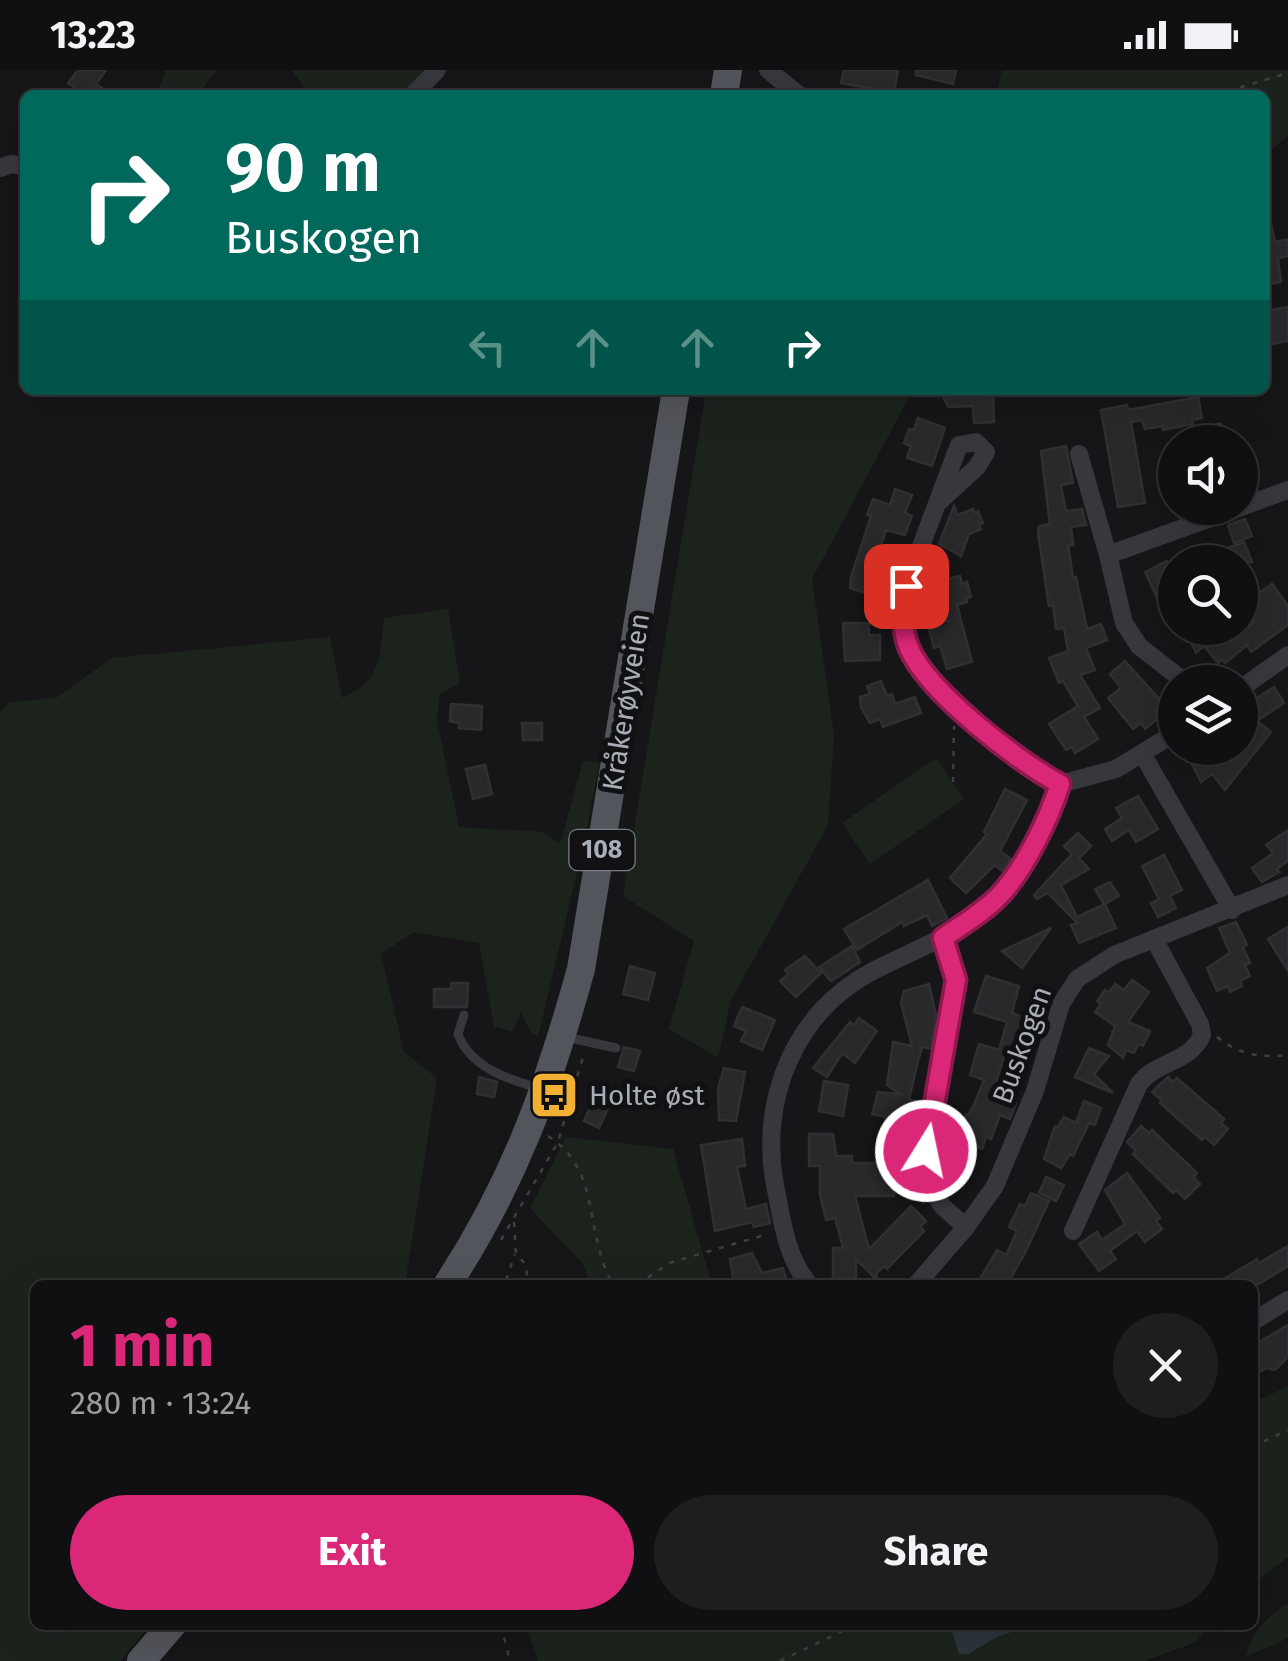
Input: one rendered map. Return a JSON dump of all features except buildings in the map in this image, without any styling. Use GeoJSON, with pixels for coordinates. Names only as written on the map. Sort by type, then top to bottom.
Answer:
{"type":"FeatureCollection","features":[{"type":"Feature","properties":{"kind":"main road","name":"Kråkerøyveien"},"geometry":{"type":"LineString","coordinates":[[450,1280],[506,1182],[546,1090],[563,1036],[590,919],[675,395]]}},
{"type":"Feature","properties":{"kind":"main road"},"geometry":{"type":"LineString","coordinates":[[141,1661],[168,1630]]}},
{"type":"Feature","properties":{"kind":"street"},"geometry":{"type":"LineString","coordinates":[[417,90],[437,70]]}},
{"type":"Feature","properties":{"kind":"street"},"geometry":{"type":"LineString","coordinates":[[768,70],[793,90]]}},
{"type":"Feature","properties":{"kind":"street"},"geometry":{"type":"LineString","coordinates":[[1079,454],[1124,623],[1140,646],[1164,665]]}},
{"type":"Feature","properties":{"kind":"street"},"geometry":{"type":"LineString","coordinates":[[1258,502],[1288,490]]}},
{"type":"Feature","properties":{"kind":"street"},"geometry":{"type":"LineString","coordinates":[[938,503],[906,586],[902,608],[908,645],[917,663],[982,730],[1029,768],[1060,784],[1116,770],[1158,744]]}},
{"type":"Feature","properties":{"kind":"street"},"geometry":{"type":"LineString","coordinates":[[1108,555],[1193,525]]}},
{"type":"Feature","properties":{"kind":"street"},"geometry":{"type":"LineString","coordinates":[[1258,676],[1288,655]]}},
{"type":"Feature","properties":{"kind":"street"},"geometry":{"type":"LineString","coordinates":[[1143,754],[1232,910]]}},
{"type":"Feature","properties":{"kind":"street"},"geometry":{"type":"LineString","coordinates":[[805,1280],[784,1230],[770,1157],[772,1111],[787,1062],[822,1010],[840,992],[943,938],[1003,892],[1044,826],[1060,784]]}},
{"type":"Feature","properties":{"kind":"street","name":"Buskogen"},"geometry":{"type":"LineString","coordinates":[[920,1280],[995,1186],[1035,1091],[1061,1004],[1077,979],[1102,962],[1154,939],[1288,886]]}},
{"type":"Feature","properties":{"kind":"street"},"geometry":{"type":"LineString","coordinates":[[943,938],[956,980],[926,1151],[933,1190],[942,1206],[966,1227]]}},
{"type":"Feature","properties":{"kind":"street"},"geometry":{"type":"LineString","coordinates":[[1073,1231],[1140,1084],[1158,1066],[1186,1056],[1202,1035],[1200,1024],[1154,939]]}},
{"type":"Feature","properties":{"kind":"street"},"geometry":{"type":"LineString","coordinates":[[1258,1318],[1288,1300]]}},
{"type":"Feature","properties":{"kind":"lane"},"geometry":{"type":"LineString","coordinates":[[464,1015],[458,1034],[473,1059],[516,1081],[546,1090]]}},
{"type":"Feature","properties":{"kind":"lane"},"geometry":{"type":"LineString","coordinates":[[563,1036],[616,1048]]}},
{"type":"Feature","properties":{"kind":"path"},"geometry":{"type":"LineString","coordinates":[[1232,90],[1288,73]]}},
{"type":"Feature","properties":{"kind":"path"},"geometry":{"type":"LineString","coordinates":[[953,782],[957,705]]}},
{"type":"Feature","properties":{"kind":"path"},"geometry":{"type":"LineString","coordinates":[[1200,1024],[1241,1053],[1260,1057],[1288,1055]]}},
{"type":"Feature","properties":{"kind":"path"},"geometry":{"type":"LineString","coordinates":[[522,1209],[558,1142],[580,1166],[594,1238],[611,1280]]}},
{"type":"Feature","properties":{"kind":"path"},"geometry":{"type":"LineString","coordinates":[[506,1280],[516,1253],[514,1220]]}},
{"type":"Feature","properties":{"kind":"path"},"geometry":{"type":"LineString","coordinates":[[644,1280],[669,1263],[784,1230]]}},
{"type":"Feature","properties":{"kind":"path"},"geometry":{"type":"LineString","coordinates":[[516,1253],[525,1264],[528,1280]]}},
{"type":"Feature","properties":{"kind":"path"},"geometry":{"type":"LineString","coordinates":[[1258,1444],[1288,1430]]}},
{"type":"Feature","properties":{"kind":"path"},"geometry":{"type":"LineString","coordinates":[[502,1630],[510,1661]]}},
{"type":"Feature","properties":{"kind":"path"},"geometry":{"type":"LineString","coordinates":[[780,1661],[845,1630]]}},
{"type":"Feature","properties":{"kind":"shaded area"},"geometry":{"type":"Polygon","coordinates":[[[166,70],[217,70],[201,90],[159,90],[166,70]]]}},
{"type":"Feature","properties":{"kind":"shaded area"},"geometry":{"type":"Polygon","coordinates":[[[292,70],[431,70],[409,90],[306,90],[292,70]]]}},
{"type":"Feature","properties":{"kind":"shaded area"},"geometry":{"type":"Polygon","coordinates":[[[1002,70],[1288,70],[1288,136],[1270,151],[1270,90],[997,90],[1002,70]]]}},
{"type":"Feature","properties":{"kind":"shaded area"},"geometry":{"type":"Polygon","coordinates":[[[705,395],[910,395],[812,579],[834,735],[828,825],[731,1000],[718,1058],[669,1029],[694,941],[623,896],[705,395]]]}},
{"type":"Feature","properties":{"kind":"shaded area"},"geometry":{"type":"Polygon","coordinates":[[[1088,395],[1153,395],[1131,397],[1088,395]]]}},
{"type":"Feature","properties":{"kind":"shaded area"},"geometry":{"type":"Polygon","coordinates":[[[448,609],[460,683],[440,694],[437,720],[459,827],[543,832],[560,844],[583,761],[599,763],[538,1037],[530,1031],[521,1012],[512,1032],[494,1026],[479,943],[414,932],[381,954],[404,1052],[437,1078],[406,1280],[30,1280],[30,1630],[146,1630],[120,1661],[0,1661],[0,713],[10,702],[56,698],[112,658],[330,637],[342,698],[372,675],[384,618],[448,609]]]}},
{"type":"Feature","properties":{"kind":"shaded area"},"geometry":{"type":"Polygon","coordinates":[[[936,758],[964,799],[870,864],[842,823],[936,758]]]}},
{"type":"Feature","properties":{"kind":"shaded area"},"geometry":{"type":"Polygon","coordinates":[[[566,1137],[673,1149],[711,1280],[589,1280],[583,1264],[530,1208],[566,1137]]]}},
{"type":"Feature","properties":{"kind":"shaded area"},"geometry":{"type":"Polygon","coordinates":[[[1288,1386],[1288,1557],[1258,1580],[1258,1401],[1288,1386]]]}},
{"type":"Feature","properties":{"kind":"shaded area"},"geometry":{"type":"Polygon","coordinates":[[[1288,1604],[1288,1638],[1246,1657],[1261,1626],[1288,1604]]]}},
{"type":"Feature","properties":{"kind":"shaded area"},"geometry":{"type":"Polygon","coordinates":[[[528,1630],[1206,1630],[1194,1643],[1144,1661],[538,1661],[528,1630]]]}},
{"type":"Feature","properties":{"kind":"shaded area"},"geometry":{"type":"Polygon","coordinates":[[[952,1630],[1020,1630],[997,1637],[968,1654],[959,1654],[952,1630]]]}},
{"type":"Feature","properties":{"kind":"place","name":"Holte øst"},"geometry":{"type":"Point","coordinates":[554,1095]}},
{"type":"Feature","properties":{"kind":"route"},"geometry":{"type":"LineString","coordinates":[[906,586],[904,624],[917,663],[982,730],[1029,768],[1060,784],[1044,826],[1003,892],[943,938],[956,980],[926,1151]]}}]}
